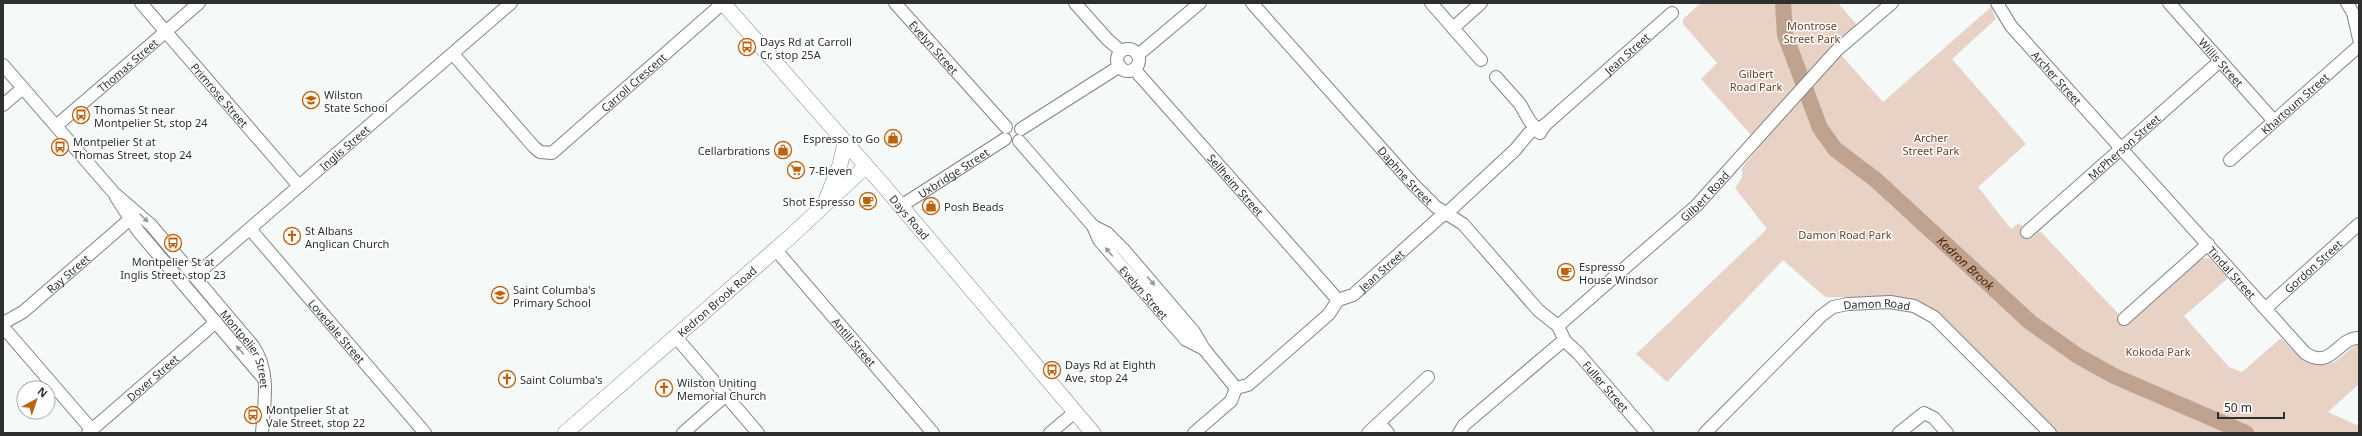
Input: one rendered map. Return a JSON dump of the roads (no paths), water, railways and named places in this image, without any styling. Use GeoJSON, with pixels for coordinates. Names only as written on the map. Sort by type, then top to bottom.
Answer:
{"type":"FeatureCollection","features":[{"type":"Feature","properties":{"kind":"main road","name":"Days Road"},"geometry":{"type":"LineString","coordinates":[[723,3],[901,206],[1093,433]]}},
{"type":"Feature","properties":{"kind":"main road"},"geometry":{"type":"LineString","coordinates":[[823,207],[840,165],[845,143]]}},
{"type":"Feature","properties":{"kind":"main road","name":"Kedron Brook Road"},"geometry":{"type":"LineString","coordinates":[[565,433],[823,207],[866,166]]}},
{"type":"Feature","properties":{"kind":"street","name":"Primrose Street"},"geometry":{"type":"LineString","coordinates":[[142,3],[165,32],[299,186]]}},
{"type":"Feature","properties":{"kind":"street","name":"Thomas Street"},"geometry":{"type":"LineString","coordinates":[[56,126],[199,3]]}},
{"type":"Feature","properties":{"kind":"street","name":"Inglis Street"},"geometry":{"type":"LineString","coordinates":[[195,276],[453,54],[510,3]]}},
{"type":"Feature","properties":{"kind":"street","name":"Carroll Crescent"},"geometry":{"type":"LineString","coordinates":[[453,54],[539,155],[556,149],[723,3]]}},
{"type":"Feature","properties":{"kind":"street","name":"Evelyn Street"},"geometry":{"type":"LineString","coordinates":[[895,3],[1005,133]]}},
{"type":"Feature","properties":{"kind":"street"},"geometry":{"type":"LineString","coordinates":[[1075,3],[1108,40],[1121,51]]}},
{"type":"Feature","properties":{"kind":"street"},"geometry":{"type":"LineString","coordinates":[[1138,55],[1200,3]]}},
{"type":"Feature","properties":{"kind":"street","name":"Daphne Street"},"geometry":{"type":"LineString","coordinates":[[1252,3],[1426,199],[1463,224],[1538,310],[1558,326],[1564,340]]}},
{"type":"Feature","properties":{"kind":"street"},"geometry":{"type":"LineString","coordinates":[[1431,3],[1481,60]]}},
{"type":"Feature","properties":{"kind":"street"},"geometry":{"type":"LineString","coordinates":[[1453,28],[1481,3]]}},
{"type":"Feature","properties":{"kind":"street","name":"Gilbert Road"},"geometry":{"type":"LineString","coordinates":[[1558,326],[1696,206],[1837,50],[1892,3]]}},
{"type":"Feature","properties":{"kind":"street","name":"Archer Street"},"geometry":{"type":"LineString","coordinates":[[1997,3],[2011,26],[2121,150]]}},
{"type":"Feature","properties":{"kind":"street","name":"Willis Street"},"geometry":{"type":"LineString","coordinates":[[2169,3],[2274,121]]}},
{"type":"Feature","properties":{"kind":"street"},"geometry":{"type":"LineString","coordinates":[[2347,3],[2355,19],[2359,39]]}},
{"type":"Feature","properties":{"kind":"street","name":"Jean Street"},"geometry":{"type":"LineString","coordinates":[[1338,300],[1353,295],[1438,218],[1447,213],[1515,150],[1523,138],[1540,129],[1672,13]]}},
{"type":"Feature","properties":{"kind":"street","name":"Khartoum Street"},"geometry":{"type":"LineString","coordinates":[[2230,160],[2359,46]]}},
{"type":"Feature","properties":{"kind":"street"},"geometry":{"type":"LineString","coordinates":[[1131,49],[1138,55],[1139,63],[1134,69],[1126,70],[1120,66],[1117,58],[1121,51],[1131,49]]}},
{"type":"Feature","properties":{"kind":"street","name":"McPherson Street"},"geometry":{"type":"LineString","coordinates":[[2027,232],[2220,61]]}},
{"type":"Feature","properties":{"kind":"street","name":"Montpelier Street"},"geometry":{"type":"LineString","coordinates":[[3,65],[114,193],[144,218],[195,276],[257,351],[263,364],[265,380]]}},
{"type":"Feature","properties":{"kind":"street"},"geometry":{"type":"LineString","coordinates":[[1020,135],[1014,124],[1005,133],[1011,144],[1020,135],[1120,66]]}},
{"type":"Feature","properties":{"kind":"street","name":"Sellheim Street"},"geometry":{"type":"LineString","coordinates":[[1134,69],[1338,300]]}},
{"type":"Feature","properties":{"kind":"street"},"geometry":{"type":"LineString","coordinates":[[1496,77],[1540,129]]}},
{"type":"Feature","properties":{"kind":"street"},"geometry":{"type":"LineString","coordinates":[[3,105],[23,88]]}},
{"type":"Feature","properties":{"kind":"street","name":"Uxbridge Street"},"geometry":{"type":"LineString","coordinates":[[901,206],[1005,133]]}},
{"type":"Feature","properties":{"kind":"street","name":"Evelyn Street"},"geometry":{"type":"LineString","coordinates":[[1020,135],[1093,226],[1099,240],[1186,340],[1204,349],[1236,388]]}},
{"type":"Feature","properties":{"kind":"street","name":"Tindal Street"},"geometry":{"type":"LineString","coordinates":[[2121,150],[2266,308],[2302,350],[2313,357],[2331,355],[2350,340],[2357,338]]}},
{"type":"Feature","properties":{"kind":"street","name":"Montpelier Street"},"geometry":{"type":"LineString","coordinates":[[114,193],[129,220],[265,380]]}},
{"type":"Feature","properties":{"kind":"street","name":"Ray Street"},"geometry":{"type":"LineString","coordinates":[[3,323],[23,312],[129,220]]}},
{"type":"Feature","properties":{"kind":"street","name":"Gordon Street"},"geometry":{"type":"LineString","coordinates":[[2266,308],[2359,224]]}},
{"type":"Feature","properties":{"kind":"street","name":"Lovedale Street"},"geometry":{"type":"LineString","coordinates":[[250,229],[425,433]]}},
{"type":"Feature","properties":{"kind":"street"},"geometry":{"type":"LineString","coordinates":[[2124,319],[2208,244]]}},
{"type":"Feature","properties":{"kind":"street","name":"Antill Street"},"geometry":{"type":"LineString","coordinates":[[775,249],[933,433]]}},
{"type":"Feature","properties":{"kind":"street"},"geometry":{"type":"LineString","coordinates":[[1194,433],[1231,401],[1236,388],[1248,385],[1329,314],[1338,300]]}},
{"type":"Feature","properties":{"kind":"street","name":"Damon Road"},"geometry":{"type":"LineString","coordinates":[[1705,433],[1821,316],[1833,307],[1848,304],[1890,302],[1914,306],[1934,317],[2050,433]]}},
{"type":"Feature","properties":{"kind":"street","name":"Dover Street"},"geometry":{"type":"LineString","coordinates":[[90,431],[216,322]]}},
{"type":"Feature","properties":{"kind":"street"},"geometry":{"type":"LineString","coordinates":[[3,327],[90,431]]}},
{"type":"Feature","properties":{"kind":"street"},"geometry":{"type":"LineString","coordinates":[[675,336],[758,433]]}},
{"type":"Feature","properties":{"kind":"street"},"geometry":{"type":"LineString","coordinates":[[1459,433],[1465,424],[1564,340]]}},
{"type":"Feature","properties":{"kind":"street","name":"Fuller Street"},"geometry":{"type":"LineString","coordinates":[[1564,340],[1578,353],[1647,433]]}},
{"type":"Feature","properties":{"kind":"street"},"geometry":{"type":"LineString","coordinates":[[1368,433],[1428,377]]}},
{"type":"Feature","properties":{"kind":"street"},"geometry":{"type":"LineString","coordinates":[[262,433],[265,380]]}},
{"type":"Feature","properties":{"kind":"street"},"geometry":{"type":"LineString","coordinates":[[683,433],[726,395]]}},
{"type":"Feature","properties":{"kind":"street"},"geometry":{"type":"LineString","coordinates":[[1050,433],[1075,412]]}},
{"type":"Feature","properties":{"kind":"street"},"geometry":{"type":"LineString","coordinates":[[1899,433],[1924,413],[1934,418],[1946,433]]}},
{"type":"Feature","properties":{"kind":"street"},"geometry":{"type":"LineString","coordinates":[[1379,423],[1388,433]]}},
{"type":"Feature","properties":{"kind":"waterway","name":"Kedron Brook"},"geometry":{"type":"LineString","coordinates":[[1783,3],[1785,35],[1820,128],[1835,149],[1876,180],[2030,322],[2078,356],[2114,376],[2246,433]]}},
{"type":"Feature","properties":{"kind":"place","name":"Days Rd at Carroll Cr, stop 25A"},"geometry":{"type":"Point","coordinates":[747,47]}},
{"type":"Feature","properties":{"kind":"place","name":"Wilston State School"},"geometry":{"type":"Point","coordinates":[311,100]}},
{"type":"Feature","properties":{"kind":"place","name":"Thomas St near Montpelier St, stop 24"},"geometry":{"type":"Point","coordinates":[81,115]}},
{"type":"Feature","properties":{"kind":"place","name":"Espresso to Go"},"geometry":{"type":"Point","coordinates":[893,138]}},
{"type":"Feature","properties":{"kind":"place","name":"Montpelier St at Thomas Street, stop 24"},"geometry":{"type":"Point","coordinates":[60,147]}},
{"type":"Feature","properties":{"kind":"place","name":"Cellarbrations"},"geometry":{"type":"Point","coordinates":[783,150]}},
{"type":"Feature","properties":{"kind":"place","name":"7-Eleven"},"geometry":{"type":"Point","coordinates":[796,170]}},
{"type":"Feature","properties":{"kind":"place","name":"Shot Espresso"},"geometry":{"type":"Point","coordinates":[868,201]}},
{"type":"Feature","properties":{"kind":"place","name":"Posh Beads"},"geometry":{"type":"Point","coordinates":[931,206]}},
{"type":"Feature","properties":{"kind":"place","name":"St Albans Anglican Church"},"geometry":{"type":"Point","coordinates":[292,236]}},
{"type":"Feature","properties":{"kind":"place","name":"Montpelier St at Inglis Street, stop 23"},"geometry":{"type":"Point","coordinates":[173,243]}},
{"type":"Feature","properties":{"kind":"place","name":"Espresso House Windsor"},"geometry":{"type":"Point","coordinates":[1566,272]}},
{"type":"Feature","properties":{"kind":"place","name":"Saint Columba's Primary School"},"geometry":{"type":"Point","coordinates":[500,295]}},
{"type":"Feature","properties":{"kind":"place","name":"Days Rd at Eighth Ave, stop 24"},"geometry":{"type":"Point","coordinates":[1052,370]}},
{"type":"Feature","properties":{"kind":"place","name":"Saint Columba's"},"geometry":{"type":"Point","coordinates":[507,379]}},
{"type":"Feature","properties":{"kind":"place","name":"Wilston Uniting Memorial Church"},"geometry":{"type":"Point","coordinates":[664,388]}},
{"type":"Feature","properties":{"kind":"place","name":"Montpelier St at Vale Street, stop 22"},"geometry":{"type":"Point","coordinates":[253,415]}},
{"type":"Feature","properties":{"kind":"park label","name":"Montrose Street Park"},"geometry":{"type":"Point","coordinates":[1812,31]}},
{"type":"Feature","properties":{"kind":"park label","name":"Gilbert Road Park"},"geometry":{"type":"Point","coordinates":[1756,79]}},
{"type":"Feature","properties":{"kind":"park label","name":"Archer Street Park"},"geometry":{"type":"Point","coordinates":[1931,143]}},
{"type":"Feature","properties":{"kind":"park label","name":"Damon Road Park"},"geometry":{"type":"Point","coordinates":[1845,234]}},
{"type":"Feature","properties":{"kind":"park label","name":"Kokoda Park"},"geometry":{"type":"Point","coordinates":[2158,351]}}]}
